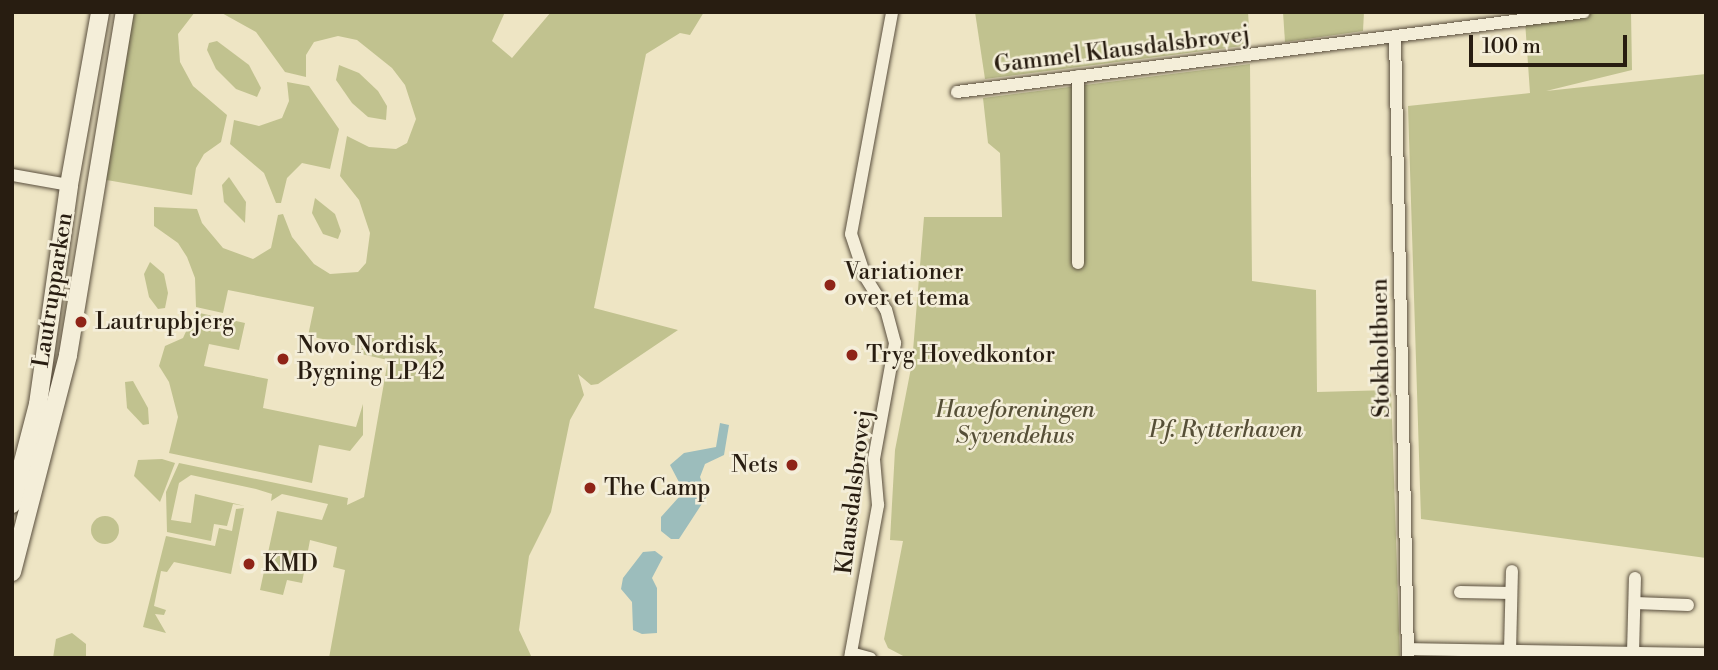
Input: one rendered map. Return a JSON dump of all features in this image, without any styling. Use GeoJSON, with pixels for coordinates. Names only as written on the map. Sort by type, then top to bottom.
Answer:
{"type":"FeatureCollection","features":[{"type":"Feature","properties":{"kind":"street","name":"Lautrupparken"},"geometry":{"type":"LineString","coordinates":[[12,504],[38,404],[69,185],[100,12]]}},
{"type":"Feature","properties":{"kind":"street","name":"Lautrupparken"},"geometry":{"type":"LineString","coordinates":[[12,572],[68,355],[93,189],[125,12]]}},
{"type":"Feature","properties":{"kind":"street","name":"Klausdalsbrovej"},"geometry":{"type":"LineString","coordinates":[[870,658],[850,655],[878,505],[874,459],[895,343],[886,310],[865,275],[851,234],[892,12]]}},
{"type":"Feature","properties":{"kind":"street","name":"Gammel Klausdalsbrovej"},"geometry":{"type":"LineString","coordinates":[[957,92],[1584,12]]}},
{"type":"Feature","properties":{"kind":"street","name":"Stokholtbuen"},"geometry":{"type":"LineString","coordinates":[[1395,36],[1408,654]]}},
{"type":"Feature","properties":{"kind":"street"},"geometry":{"type":"LineString","coordinates":[[1078,76],[1078,263]]}},
{"type":"Feature","properties":{"kind":"street"},"geometry":{"type":"LineString","coordinates":[[12,176],[93,189]]}},
{"type":"Feature","properties":{"kind":"street"},"geometry":{"type":"LineString","coordinates":[[1510,651],[1512,571]]}},
{"type":"Feature","properties":{"kind":"street"},"geometry":{"type":"LineString","coordinates":[[1633,653],[1635,578]]}},
{"type":"Feature","properties":{"kind":"street"},"geometry":{"type":"LineString","coordinates":[[1460,592],[1511,593]]}},
{"type":"Feature","properties":{"kind":"street"},"geometry":{"type":"LineString","coordinates":[[1635,603],[1688,605]]}},
{"type":"Feature","properties":{"kind":"street"},"geometry":{"type":"LineString","coordinates":[[1408,654],[1510,651],[1604,655],[1706,654]]}},
{"type":"Feature","properties":{"kind":"green space"},"geometry":{"type":"Polygon","coordinates":[[[130,12],[195,12],[178,34],[180,62],[193,86],[227,115],[221,142],[204,154],[196,168],[192,195],[101,179],[130,12]]]}},
{"type":"Feature","properties":{"kind":"green space"},"geometry":{"type":"Polygon","coordinates":[[[220,12],[505,12],[492,41],[512,58],[551,12],[704,12],[690,35],[680,33],[646,54],[594,308],[678,330],[598,384],[591,385],[578,374],[584,395],[570,420],[551,512],[529,556],[519,630],[532,658],[329,658],[345,570],[333,567],[337,547],[310,540],[302,583],[287,580],[283,595],[260,590],[277,511],[322,520],[328,504],[282,494],[271,501],[272,494],[191,475],[179,483],[171,520],[191,523],[195,494],[245,506],[233,504],[227,526],[214,524],[211,541],[167,532],[166,492],[179,463],[348,498],[347,505],[364,497],[388,360],[361,354],[362,347],[308,336],[314,307],[228,290],[223,313],[196,307],[195,278],[187,257],[178,243],[154,226],[154,207],[197,209],[202,223],[223,248],[253,259],[271,248],[278,215],[283,214],[292,237],[314,264],[330,274],[358,272],[366,263],[370,233],[359,200],[340,176],[347,136],[369,147],[396,149],[407,143],[416,119],[405,85],[392,68],[357,40],[338,36],[314,42],[306,55],[306,77],[285,72],[256,32],[220,12]]]}},
{"type":"Feature","properties":{"kind":"green space"},"geometry":{"type":"Polygon","coordinates":[[[975,12],[1248,12],[1250,45],[985,79],[975,12]]]}},
{"type":"Feature","properties":{"kind":"green space"},"geometry":{"type":"Polygon","coordinates":[[[1283,12],[1364,12],[1363,31],[1285,42],[1283,12]]]}},
{"type":"Feature","properties":{"kind":"green space"},"geometry":{"type":"Polygon","coordinates":[[[1559,12],[1631,12],[1632,70],[1546,91],[1706,74],[1706,558],[1421,519],[1408,106],[1530,93],[1525,21],[1559,12]]]}},
{"type":"Feature","properties":{"kind":"green space"},"geometry":{"type":"Polygon","coordinates":[[[217,41],[249,65],[261,88],[257,97],[236,89],[216,69],[207,50],[209,43],[217,41]]]}},
{"type":"Feature","properties":{"kind":"green space"},"geometry":{"type":"Polygon","coordinates":[[[1250,64],[1252,281],[1316,290],[1317,392],[1391,390],[1400,658],[907,658],[888,648],[884,639],[903,541],[890,540],[895,450],[912,363],[924,217],[1002,217],[1000,153],[988,143],[983,98],[1250,64]]]}},
{"type":"Feature","properties":{"kind":"green space"},"geometry":{"type":"Polygon","coordinates":[[[339,65],[359,73],[378,91],[387,106],[386,120],[368,117],[352,103],[336,80],[339,65]]]}},
{"type":"Feature","properties":{"kind":"green space"},"geometry":{"type":"Polygon","coordinates":[[[287,82],[309,86],[339,129],[330,169],[302,163],[287,178],[281,203],[276,203],[264,173],[230,144],[234,120],[259,126],[282,118],[289,101],[287,82]]]}},
{"type":"Feature","properties":{"kind":"green space"},"geometry":{"type":"Polygon","coordinates":[[[229,177],[246,202],[245,223],[224,202],[222,185],[229,177]]]}},
{"type":"Feature","properties":{"kind":"green space"},"geometry":{"type":"Polygon","coordinates":[[[315,198],[335,214],[341,231],[338,239],[323,234],[312,213],[315,198]]]}},
{"type":"Feature","properties":{"kind":"green space"},"geometry":{"type":"Polygon","coordinates":[[[150,262],[164,274],[168,293],[165,308],[158,309],[149,297],[144,274],[150,262]]]}},
{"type":"Feature","properties":{"kind":"green space"},"geometry":{"type":"Polygon","coordinates":[[[195,312],[245,323],[239,350],[209,344],[204,366],[268,379],[263,408],[356,427],[363,404],[363,435],[350,451],[319,445],[312,483],[169,453],[178,417],[169,382],[159,366],[165,346],[183,338],[195,312]]]}},
{"type":"Feature","properties":{"kind":"green space"},"geometry":{"type":"Polygon","coordinates":[[[133,381],[148,408],[149,424],[143,425],[127,408],[125,382],[133,381]]]}},
{"type":"Feature","properties":{"kind":"green space"},"geometry":{"type":"Polygon","coordinates":[[[162,459],[175,463],[160,502],[134,476],[138,460],[162,459]]]}},
{"type":"Feature","properties":{"kind":"green space"},"geometry":{"type":"Polygon","coordinates":[[[244,508],[231,574],[174,562],[167,572],[161,571],[154,606],[166,610],[164,615],[155,614],[166,633],[143,627],[166,536],[215,546],[219,528],[232,531],[236,509],[244,508]]]}},
{"type":"Feature","properties":{"kind":"green space"},"geometry":{"type":"Polygon","coordinates":[[[105,516],[115,520],[119,530],[115,540],[105,544],[95,540],[91,530],[95,520],[105,516]]]}},
{"type":"Feature","properties":{"kind":"green space"},"geometry":{"type":"Polygon","coordinates":[[[72,633],[86,644],[86,658],[53,658],[56,639],[72,633]]]}},
{"type":"Feature","properties":{"kind":"water"},"geometry":{"type":"Polygon","coordinates":[[[720,423],[729,425],[724,455],[705,464],[700,477],[707,496],[679,539],[671,539],[661,531],[661,517],[679,497],[680,484],[670,465],[684,453],[716,447],[720,423]]]}},
{"type":"Feature","properties":{"kind":"water"},"geometry":{"type":"Polygon","coordinates":[[[655,551],[663,557],[652,578],[657,588],[657,633],[642,634],[633,630],[632,602],[621,589],[623,578],[643,552],[655,551]]]}},
{"type":"Feature","properties":{"kind":"place","name":"Variationer over et tema"},"geometry":{"type":"Point","coordinates":[830,285]}},
{"type":"Feature","properties":{"kind":"place","name":"Lautrupbjerg"},"geometry":{"type":"Point","coordinates":[81,322]}},
{"type":"Feature","properties":{"kind":"place","name":"Tryg Hovedkontor"},"geometry":{"type":"Point","coordinates":[852,355]}},
{"type":"Feature","properties":{"kind":"place","name":"Novo Nordisk, Bygning LP42"},"geometry":{"type":"Point","coordinates":[283,359]}},
{"type":"Feature","properties":{"kind":"place","name":"Nets"},"geometry":{"type":"Point","coordinates":[792,465]}},
{"type":"Feature","properties":{"kind":"place","name":"The Camp"},"geometry":{"type":"Point","coordinates":[590,488]}},
{"type":"Feature","properties":{"kind":"place","name":"KMD"},"geometry":{"type":"Point","coordinates":[249,564]}},
{"type":"Feature","properties":{"kind":"park label","name":"Haveforeningen Syvendehus"},"geometry":{"type":"Point","coordinates":[1015,423]}},
{"type":"Feature","properties":{"kind":"park label","name":"Pf. Rytterhaven"},"geometry":{"type":"Point","coordinates":[1226,430]}}]}
